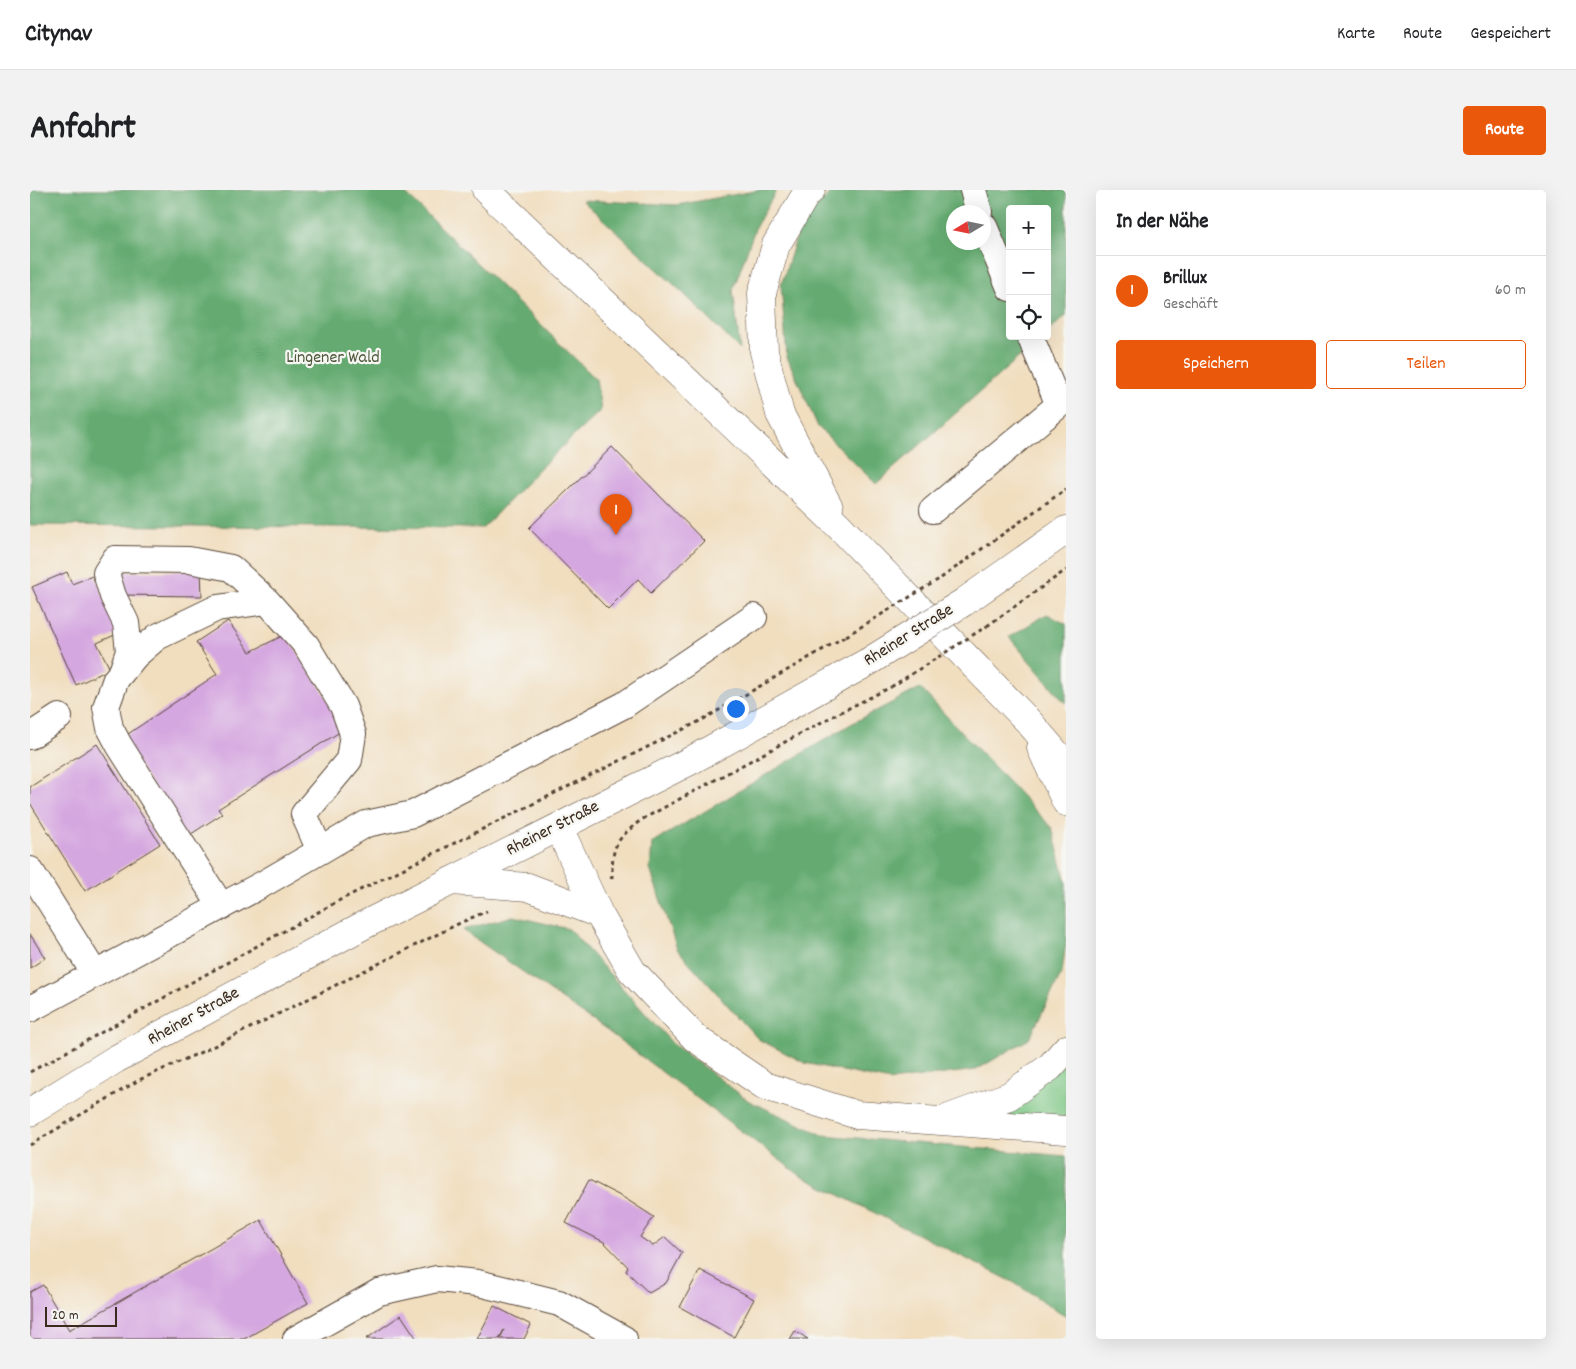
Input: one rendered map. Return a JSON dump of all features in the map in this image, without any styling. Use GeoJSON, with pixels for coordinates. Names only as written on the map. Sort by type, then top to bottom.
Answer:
{"type":"FeatureCollection","features":[{"type":"Feature","properties":{"kind":"main road"},"geometry":{"type":"LineString","coordinates":[[486,190],[839,526],[1029,722],[1066,766]]}},
{"type":"Feature","properties":{"kind":"main road"},"geometry":{"type":"LineString","coordinates":[[811,190],[805,196],[776,245],[764,284],[762,293],[764,352],[780,414],[839,526]]}},
{"type":"Feature","properties":{"kind":"main road","name":"Rheiner Straße"},"geometry":{"type":"LineString","coordinates":[[30,1112],[116,1059],[364,924],[690,761],[868,662],[964,602],[1066,530]]}},
{"type":"Feature","properties":{"kind":"main road"},"geometry":{"type":"LineString","coordinates":[[1029,722],[1066,802]]}},
{"type":"Feature","properties":{"kind":"main road"},"geometry":{"type":"LineString","coordinates":[[559,828],[594,903],[632,971],[696,1038],[765,1086],[857,1115],[1066,1130]]}},
{"type":"Feature","properties":{"kind":"main road"},"geometry":{"type":"LineString","coordinates":[[451,880],[528,887],[594,903]]}},
{"type":"Feature","properties":{"kind":"main road"},"geometry":{"type":"LineString","coordinates":[[939,1121],[1009,1096],[1050,1067],[1066,1049]]}},
{"type":"Feature","properties":{"kind":"street"},"geometry":{"type":"LineString","coordinates":[[974,190],[977,205]]}},
{"type":"Feature","properties":{"kind":"street"},"geometry":{"type":"LineString","coordinates":[[991,243],[1006,278]]}},
{"type":"Feature","properties":{"kind":"street"},"geometry":{"type":"LineString","coordinates":[[934,510],[1063,402],[1032,340]]}},
{"type":"Feature","properties":{"kind":"street"},"geometry":{"type":"LineString","coordinates":[[122,672],[129,651],[126,623],[106,573],[115,560],[189,560],[232,568],[267,601],[306,645],[343,706],[353,734],[349,760],[304,814],[320,850]]}},
{"type":"Feature","properties":{"kind":"street"},"geometry":{"type":"LineString","coordinates":[[221,906],[119,745],[110,728],[106,707],[116,679],[135,656],[157,637],[217,608],[267,601]]}},
{"type":"Feature","properties":{"kind":"street"},"geometry":{"type":"LineString","coordinates":[[30,1009],[221,906],[366,824],[413,814],[624,705],[754,617]]}},
{"type":"Feature","properties":{"kind":"street"},"geometry":{"type":"LineString","coordinates":[[30,736],[59,717]]}},
{"type":"Feature","properties":{"kind":"street"},"geometry":{"type":"LineString","coordinates":[[30,870],[95,974]]}},
{"type":"Feature","properties":{"kind":"street"},"geometry":{"type":"LineString","coordinates":[[296,1339],[379,1292],[438,1279],[478,1283],[559,1303],[624,1339]]}},
{"type":"Feature","properties":{"kind":"path"},"geometry":{"type":"LineString","coordinates":[[30,1072],[340,900],[702,720],[941,578],[1066,489]]}},
{"type":"Feature","properties":{"kind":"path"},"geometry":{"type":"LineString","coordinates":[[594,903],[612,877],[612,854],[620,837],[641,820],[890,687],[987,626],[1066,570]]}},
{"type":"Feature","properties":{"kind":"path"},"geometry":{"type":"LineString","coordinates":[[30,1145],[139,1080],[208,1050],[462,922],[492,909]]}},
{"type":"Feature","properties":{"kind":"green space","name":"Lingener Wald"},"geometry":{"type":"Polygon","coordinates":[[[30,190],[402,190],[596,379],[601,410],[539,469],[483,528],[30,525],[30,190]]]}},
{"type":"Feature","properties":{"kind":"green space"},"geometry":{"type":"Polygon","coordinates":[[[760,190],[777,190],[756,226],[733,290],[740,350],[684,294],[582,200],[677,205],[760,190]]]}},
{"type":"Feature","properties":{"kind":"green space"},"geometry":{"type":"Polygon","coordinates":[[[833,190],[1066,190],[1066,316],[1051,329],[1051,205],[1006,205],[1006,340],[1038,340],[876,484],[818,427],[787,357],[781,285],[801,223],[833,190]]]}},
{"type":"Feature","properties":{"kind":"green space"},"geometry":{"type":"Polygon","coordinates":[[[1047,614],[1066,624],[1066,704],[1009,637],[1047,614]]]}},
{"type":"Feature","properties":{"kind":"green space"},"geometry":{"type":"Polygon","coordinates":[[[920,688],[1052,828],[1066,882],[1066,941],[1062,973],[1029,1039],[976,1070],[890,1081],[805,1063],[758,1039],[677,949],[650,869],[652,843],[851,724],[920,688]]]}},
{"type":"Feature","properties":{"kind":"green space"},"geometry":{"type":"Polygon","coordinates":[[[513,916],[569,929],[673,1044],[749,1101],[823,1135],[1066,1156],[1066,1316],[1013,1282],[801,1176],[606,1030],[463,930],[513,916]]]}},
{"type":"Feature","properties":{"kind":"green space"},"geometry":{"type":"Polygon","coordinates":[[[1066,1063],[1066,1117],[1005,1117],[1001,1110],[1066,1063]]]}},
{"type":"Feature","properties":{"kind":"building"},"geometry":{"type":"Polygon","coordinates":[[[612,447],[704,541],[651,593],[638,579],[608,609],[529,528],[612,447]]]}},
{"type":"Feature","properties":{"kind":"building"},"geometry":{"type":"Polygon","coordinates":[[[201,571],[202,596],[120,595],[120,572],[201,571]]]}},
{"type":"Feature","properties":{"kind":"building"},"geometry":{"type":"Polygon","coordinates":[[[67,572],[72,584],[95,575],[119,633],[97,643],[110,669],[76,685],[32,587],[67,572]]]}},
{"type":"Feature","properties":{"kind":"building"},"geometry":{"type":"Polygon","coordinates":[[[228,621],[250,652],[286,634],[346,728],[218,809],[222,814],[185,838],[122,738],[217,674],[196,642],[228,621]]]}},
{"type":"Feature","properties":{"kind":"building"},"geometry":{"type":"Polygon","coordinates":[[[97,744],[160,844],[85,891],[30,803],[30,787],[97,744]]]}},
{"type":"Feature","properties":{"kind":"building"},"geometry":{"type":"Polygon","coordinates":[[[30,934],[45,958],[30,968],[30,934]]]}},
{"type":"Feature","properties":{"kind":"building"},"geometry":{"type":"Polygon","coordinates":[[[589,1180],[626,1199],[654,1217],[640,1237],[653,1246],[665,1237],[682,1253],[666,1283],[649,1293],[626,1271],[628,1267],[604,1242],[566,1223],[589,1180]]]}},
{"type":"Feature","properties":{"kind":"building"},"geometry":{"type":"Polygon","coordinates":[[[261,1220],[308,1303],[244,1339],[30,1339],[30,1292],[43,1285],[69,1330],[261,1220]]]}},
{"type":"Feature","properties":{"kind":"building"},"geometry":{"type":"Polygon","coordinates":[[[700,1270],[754,1299],[734,1337],[680,1307],[700,1270]]]}},
{"type":"Feature","properties":{"kind":"building"},"geometry":{"type":"Polygon","coordinates":[[[494,1306],[531,1325],[524,1339],[500,1339],[504,1330],[499,1339],[477,1339],[494,1306]]]}},
{"type":"Feature","properties":{"kind":"building"},"geometry":{"type":"Polygon","coordinates":[[[401,1315],[417,1339],[366,1339],[401,1315]]]}},
{"type":"Feature","properties":{"kind":"building"},"geometry":{"type":"Polygon","coordinates":[[[795,1331],[808,1339],[790,1339],[795,1331]]]}},
{"type":"Feature","properties":{"kind":"place","name":"Brillux"},"geometry":{"type":"Point","coordinates":[616,535]}}]}
